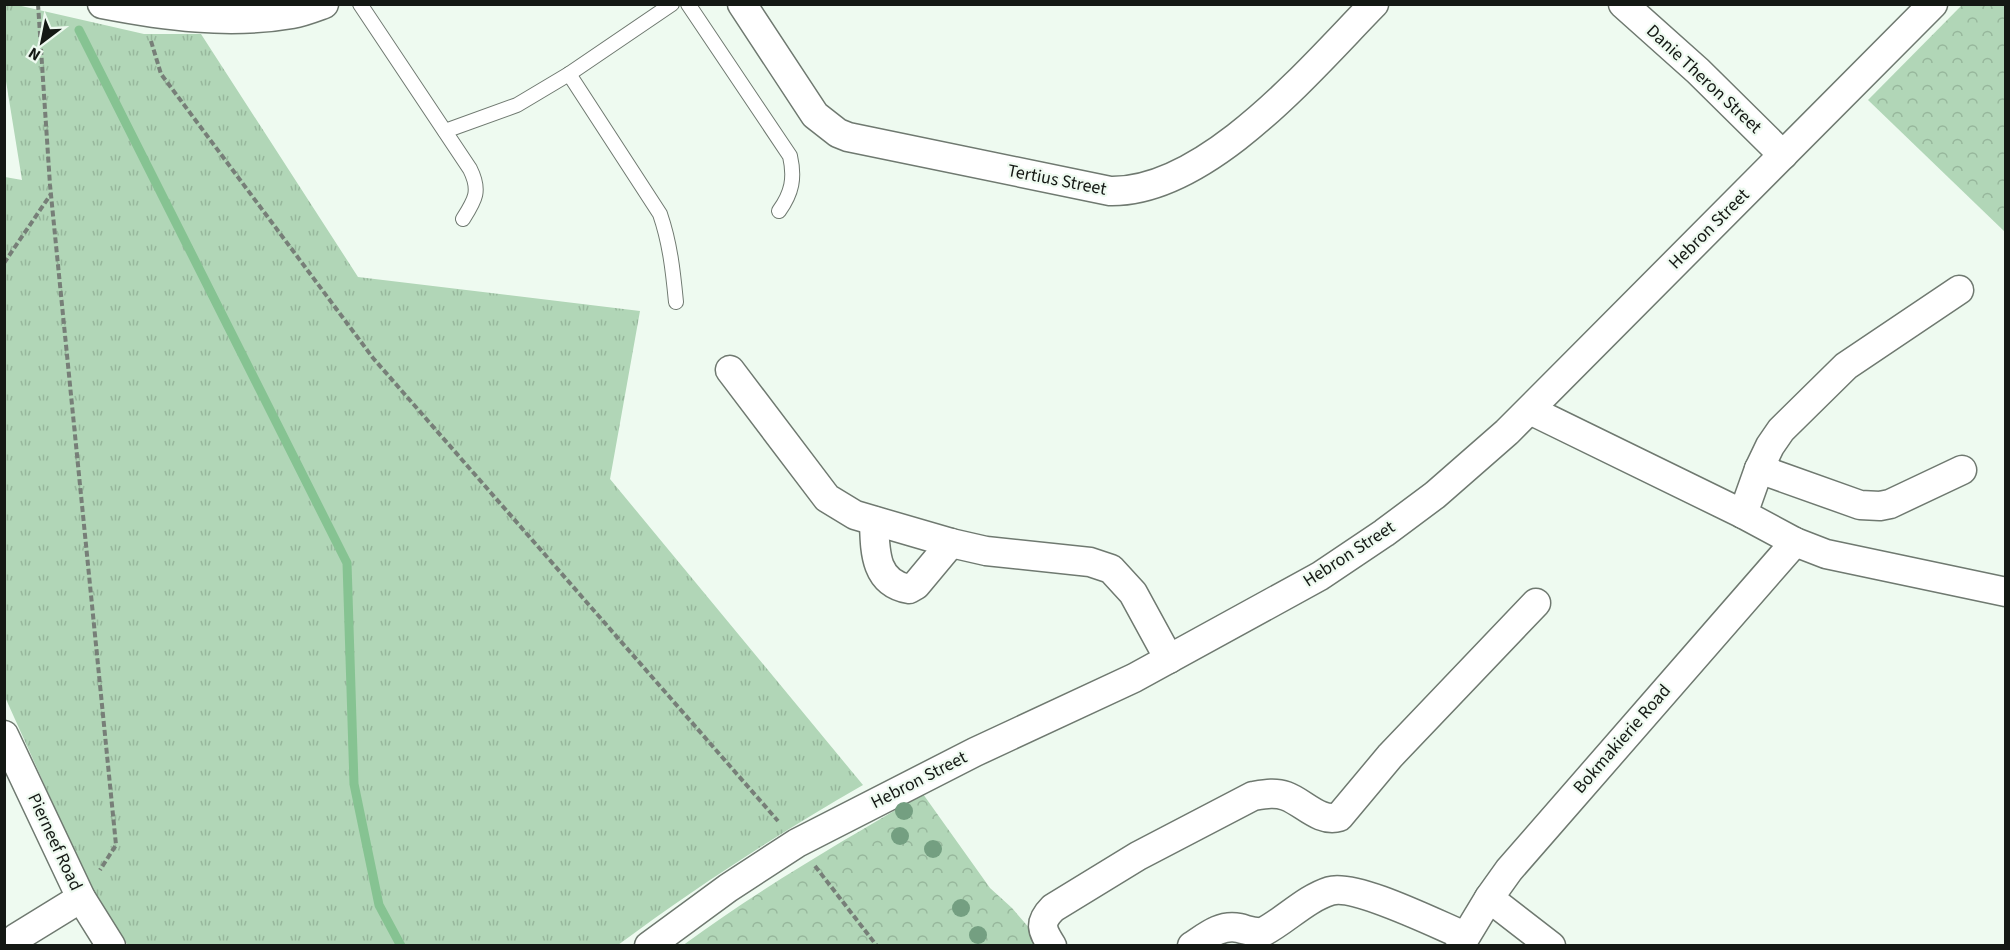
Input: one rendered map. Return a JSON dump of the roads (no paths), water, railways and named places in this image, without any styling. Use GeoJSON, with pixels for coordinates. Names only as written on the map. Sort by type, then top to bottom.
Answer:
{"type":"FeatureCollection","features":[{"type":"Feature","properties":{"kind":"street"},"geometry":{"type":"LineString","coordinates":[[102,4],[142,12],[224,20],[292,14],[324,4]]}},
{"type":"Feature","properties":{"kind":"street","name":"Tertius Street"},"geometry":{"type":"LineString","coordinates":[[742,4],[815,115],[838,133],[855,139],[1123,192],[1135,190],[1180,173],[1223,149],[1277,102],[1374,4]]}},
{"type":"Feature","properties":{"kind":"street","name":"Danie Theron Street"},"geometry":{"type":"LineString","coordinates":[[1623,4],[1698,71],[1783,154]]}},
{"type":"Feature","properties":{"kind":"street","name":"Hebron Street"},"geometry":{"type":"LineString","coordinates":[[649,945],[728,888],[797,843],[975,752],[1134,678],[1320,576],[1384,533],[1472,465],[1530,410],[1933,4]]}},
{"type":"Feature","properties":{"kind":"street"},"geometry":{"type":"LineString","coordinates":[[1743,514],[1759,469],[1781,430],[1846,366],[1959,290]]}},
{"type":"Feature","properties":{"kind":"street"},"geometry":{"type":"LineString","coordinates":[[730,370],[827,498],[855,515],[951,543],[986,551],[1090,562],[1111,569],[1133,592],[1169,659]]}},
{"type":"Feature","properties":{"kind":"street"},"geometry":{"type":"LineString","coordinates":[[1530,410],[1743,514],[1795,542],[1826,554],[2006,592]]}},
{"type":"Feature","properties":{"kind":"street"},"geometry":{"type":"LineString","coordinates":[[1759,469],[1860,505],[1871,506],[1890,504],[1962,470]]}},
{"type":"Feature","properties":{"kind":"street"},"geometry":{"type":"LineString","coordinates":[[874,521],[875,554],[878,564],[884,574],[903,588],[909,589],[916,585],[951,543]]}},
{"type":"Feature","properties":{"kind":"street","name":"Bokmakierie Road"},"geometry":{"type":"LineString","coordinates":[[1463,941],[1489,898],[1531,844],[1795,542]]}},
{"type":"Feature","properties":{"kind":"street"},"geometry":{"type":"LineString","coordinates":[[1052,945],[1042,926],[1047,914],[1053,908],[1138,856],[1253,796],[1270,793],[1285,795],[1326,818],[1334,819],[1343,814],[1390,756],[1536,603]]}},
{"type":"Feature","properties":{"kind":"street","name":"Pierneef Road"},"geometry":{"type":"LineString","coordinates":[[4,735],[81,898],[111,945]]}},
{"type":"Feature","properties":{"kind":"street"},"geometry":{"type":"LineString","coordinates":[[1192,945],[1226,927],[1254,933],[1263,932],[1314,898],[1341,888],[1364,893],[1463,941]]}},
{"type":"Feature","properties":{"kind":"street"},"geometry":{"type":"LineString","coordinates":[[7,945],[81,898]]}},
{"type":"Feature","properties":{"kind":"street"},"geometry":{"type":"LineString","coordinates":[[1489,898],[1551,945]]}},
{"type":"Feature","properties":{"kind":"lane"},"geometry":{"type":"LineString","coordinates":[[360,4],[445,131],[476,182],[471,206],[463,219]]}},
{"type":"Feature","properties":{"kind":"lane"},"geometry":{"type":"LineString","coordinates":[[445,131],[517,105],[569,74],[672,4]]}},
{"type":"Feature","properties":{"kind":"lane"},"geometry":{"type":"LineString","coordinates":[[688,4],[790,156],[793,178],[791,189],[779,211]]}},
{"type":"Feature","properties":{"kind":"lane"},"geometry":{"type":"LineString","coordinates":[[569,74],[660,213],[668,236],[676,302]]}},
{"type":"Feature","properties":{"kind":"waterway"},"geometry":{"type":"LineString","coordinates":[[79,30],[347,563],[354,784],[379,905],[401,946]]}}]}
